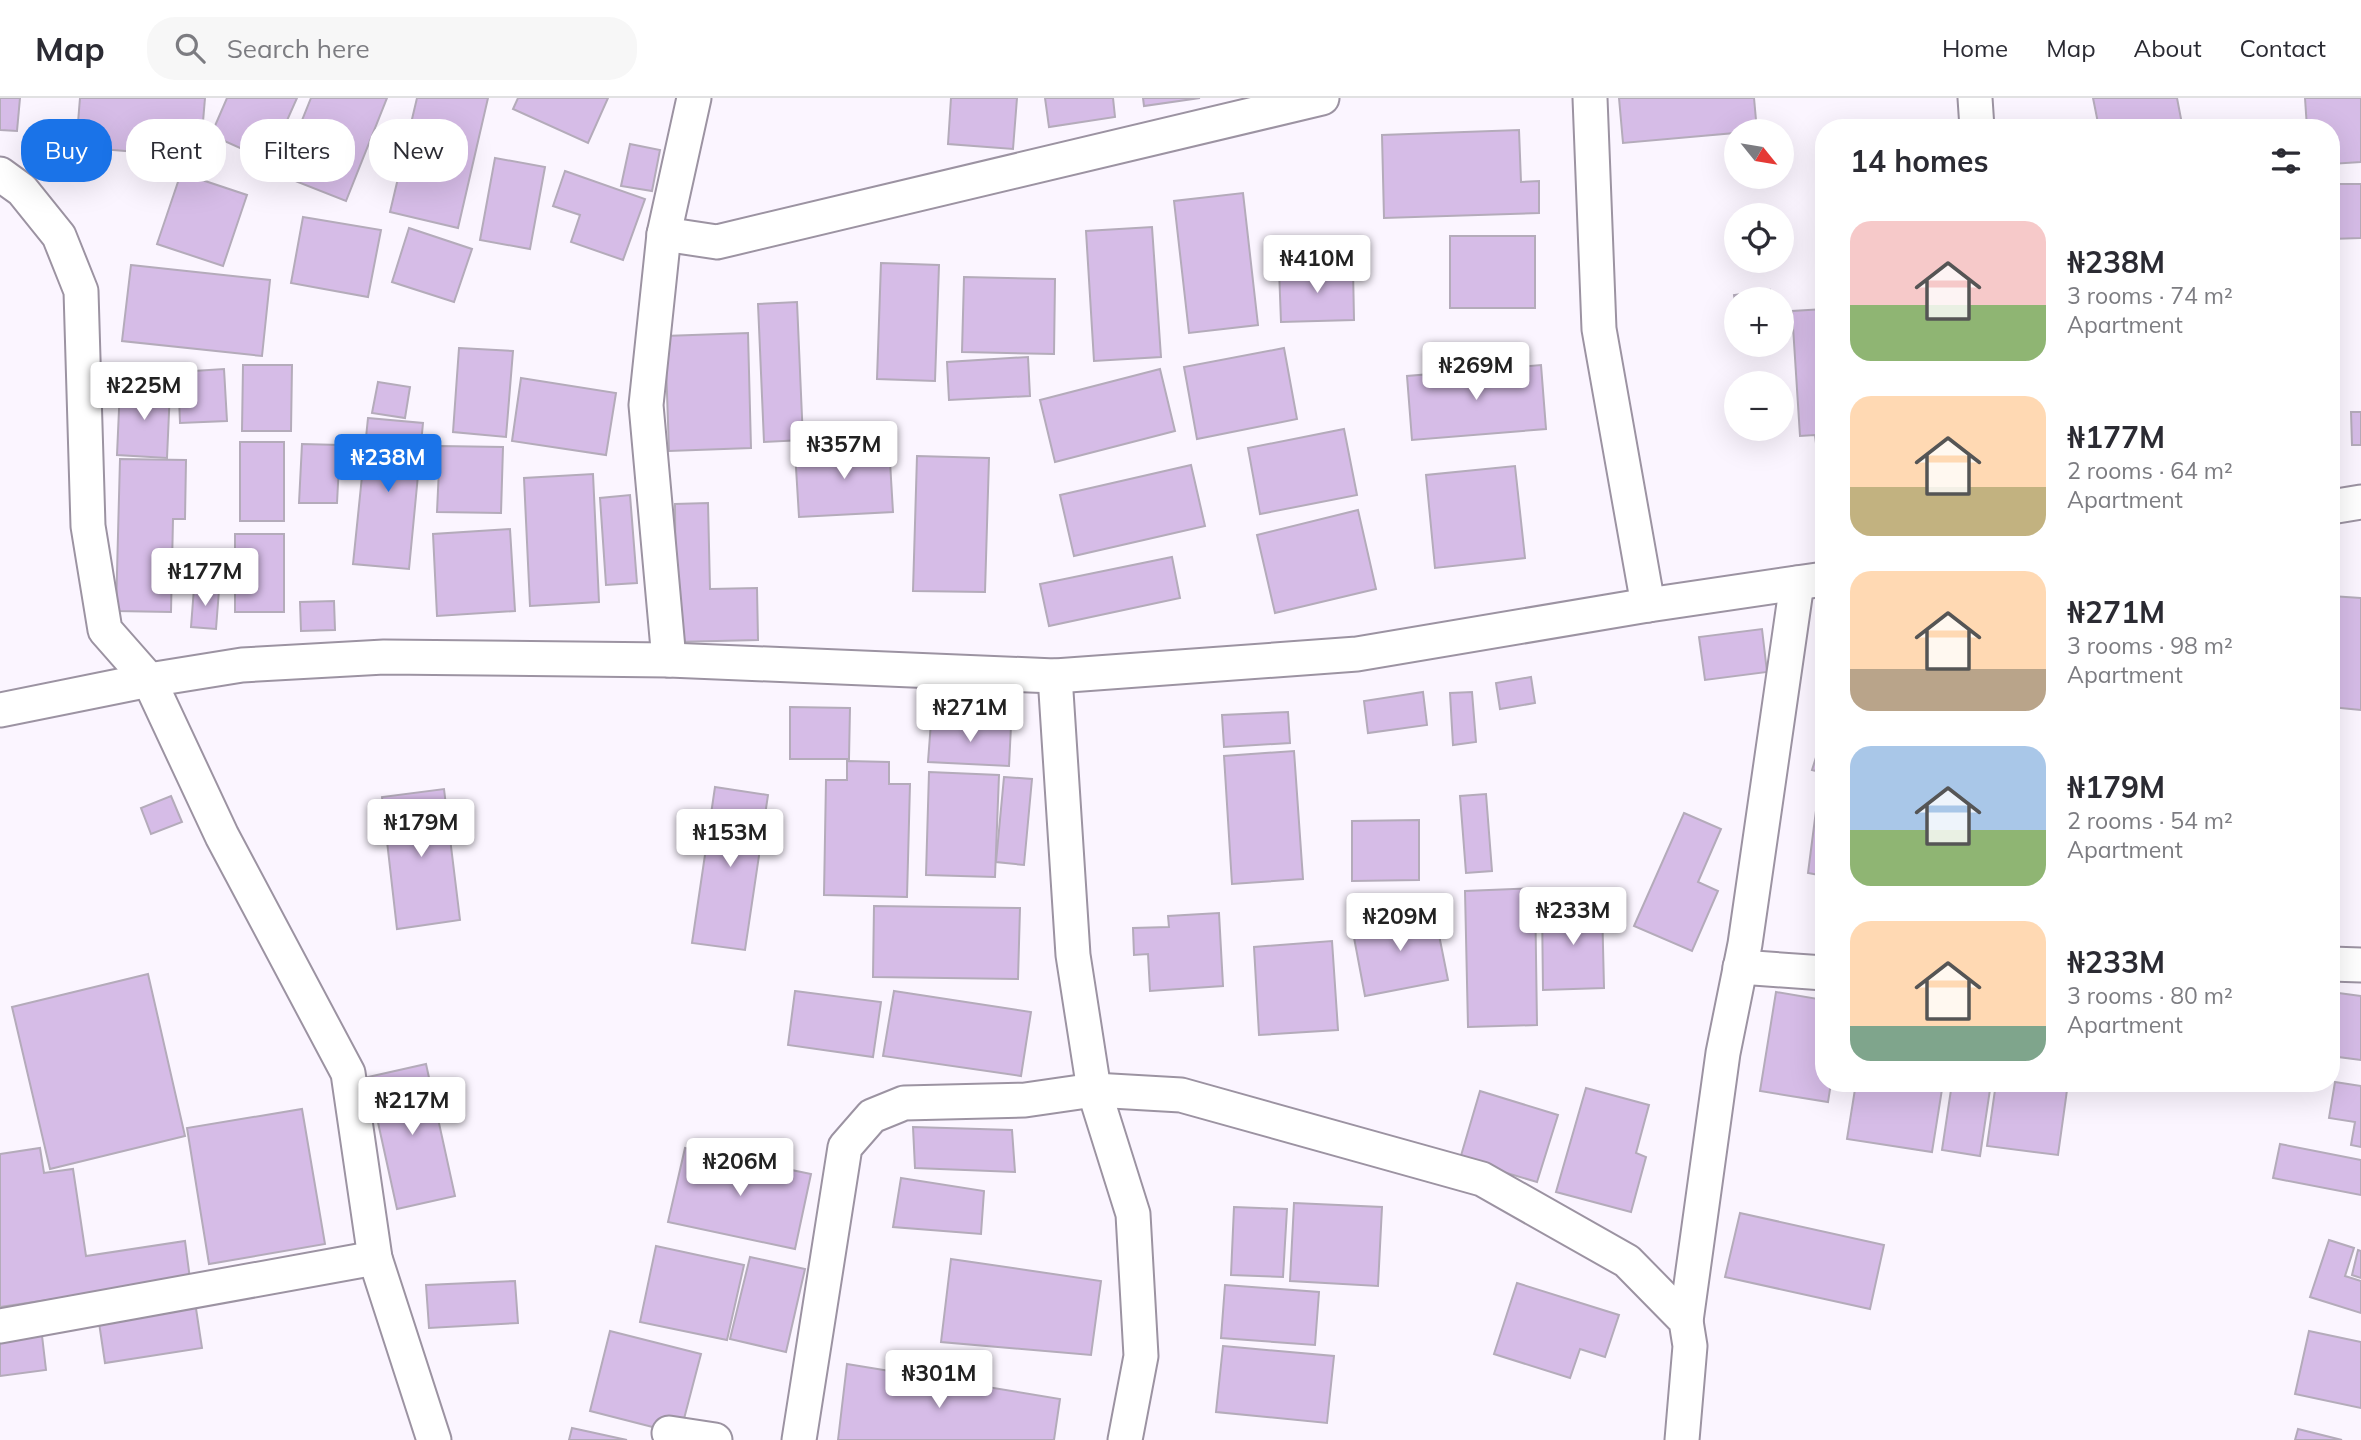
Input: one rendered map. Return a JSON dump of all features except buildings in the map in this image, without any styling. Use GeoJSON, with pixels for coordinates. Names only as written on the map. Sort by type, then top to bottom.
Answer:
{"type":"FeatureCollection","features":[{"type":"Feature","properties":{"kind":"street"},"geometry":{"type":"LineString","coordinates":[[668,660],[646,405],[664,234],[694,98]]}},
{"type":"Feature","properties":{"kind":"street"},"geometry":{"type":"LineString","coordinates":[[664,234],[717,242],[1322,98]]}},
{"type":"Feature","properties":{"kind":"street"},"geometry":{"type":"LineString","coordinates":[[1590,98],[1599,329],[1648,606]]}},
{"type":"Feature","properties":{"kind":"street"},"geometry":{"type":"LineString","coordinates":[[1975,98],[1976,119]]}},
{"type":"Feature","properties":{"kind":"street"},"geometry":{"type":"LineString","coordinates":[[0,174],[22,190],[59,236],[81,291],[88,526],[106,630],[149,680],[222,836],[348,1073],[376,1258],[434,1440]]}},
{"type":"Feature","properties":{"kind":"street"},"geometry":{"type":"LineString","coordinates":[[2340,506],[2361,502]]}},
{"type":"Feature","properties":{"kind":"street"},"geometry":{"type":"LineString","coordinates":[[0,710],[149,680],[242,665],[384,657],[668,660],[1055,676],[1357,654],[1810,581],[1786,676],[1740,967],[1723,1053],[1686,1321],[1690,1346],[1682,1440]]}},
{"type":"Feature","properties":{"kind":"street"},"geometry":{"type":"LineString","coordinates":[[1055,676],[1073,955],[1094,1090],[1132,1214],[1141,1356],[1125,1440]]}},
{"type":"Feature","properties":{"kind":"street"},"geometry":{"type":"LineString","coordinates":[[2340,964],[2361,965]]}},
{"type":"Feature","properties":{"kind":"street"},"geometry":{"type":"LineString","coordinates":[[1740,967],[1815,972]]}},
{"type":"Feature","properties":{"kind":"street"},"geometry":{"type":"LineString","coordinates":[[799,1440],[845,1147],[873,1116],[904,1103],[1025,1100],[1094,1090],[1181,1095],[1482,1180],[1627,1261],[1686,1321]]}},
{"type":"Feature","properties":{"kind":"street"},"geometry":{"type":"LineString","coordinates":[[0,1326],[376,1258]]}},
{"type":"Feature","properties":{"kind":"street"},"geometry":{"type":"LineString","coordinates":[[668,1433],[715,1440]]}}]}
